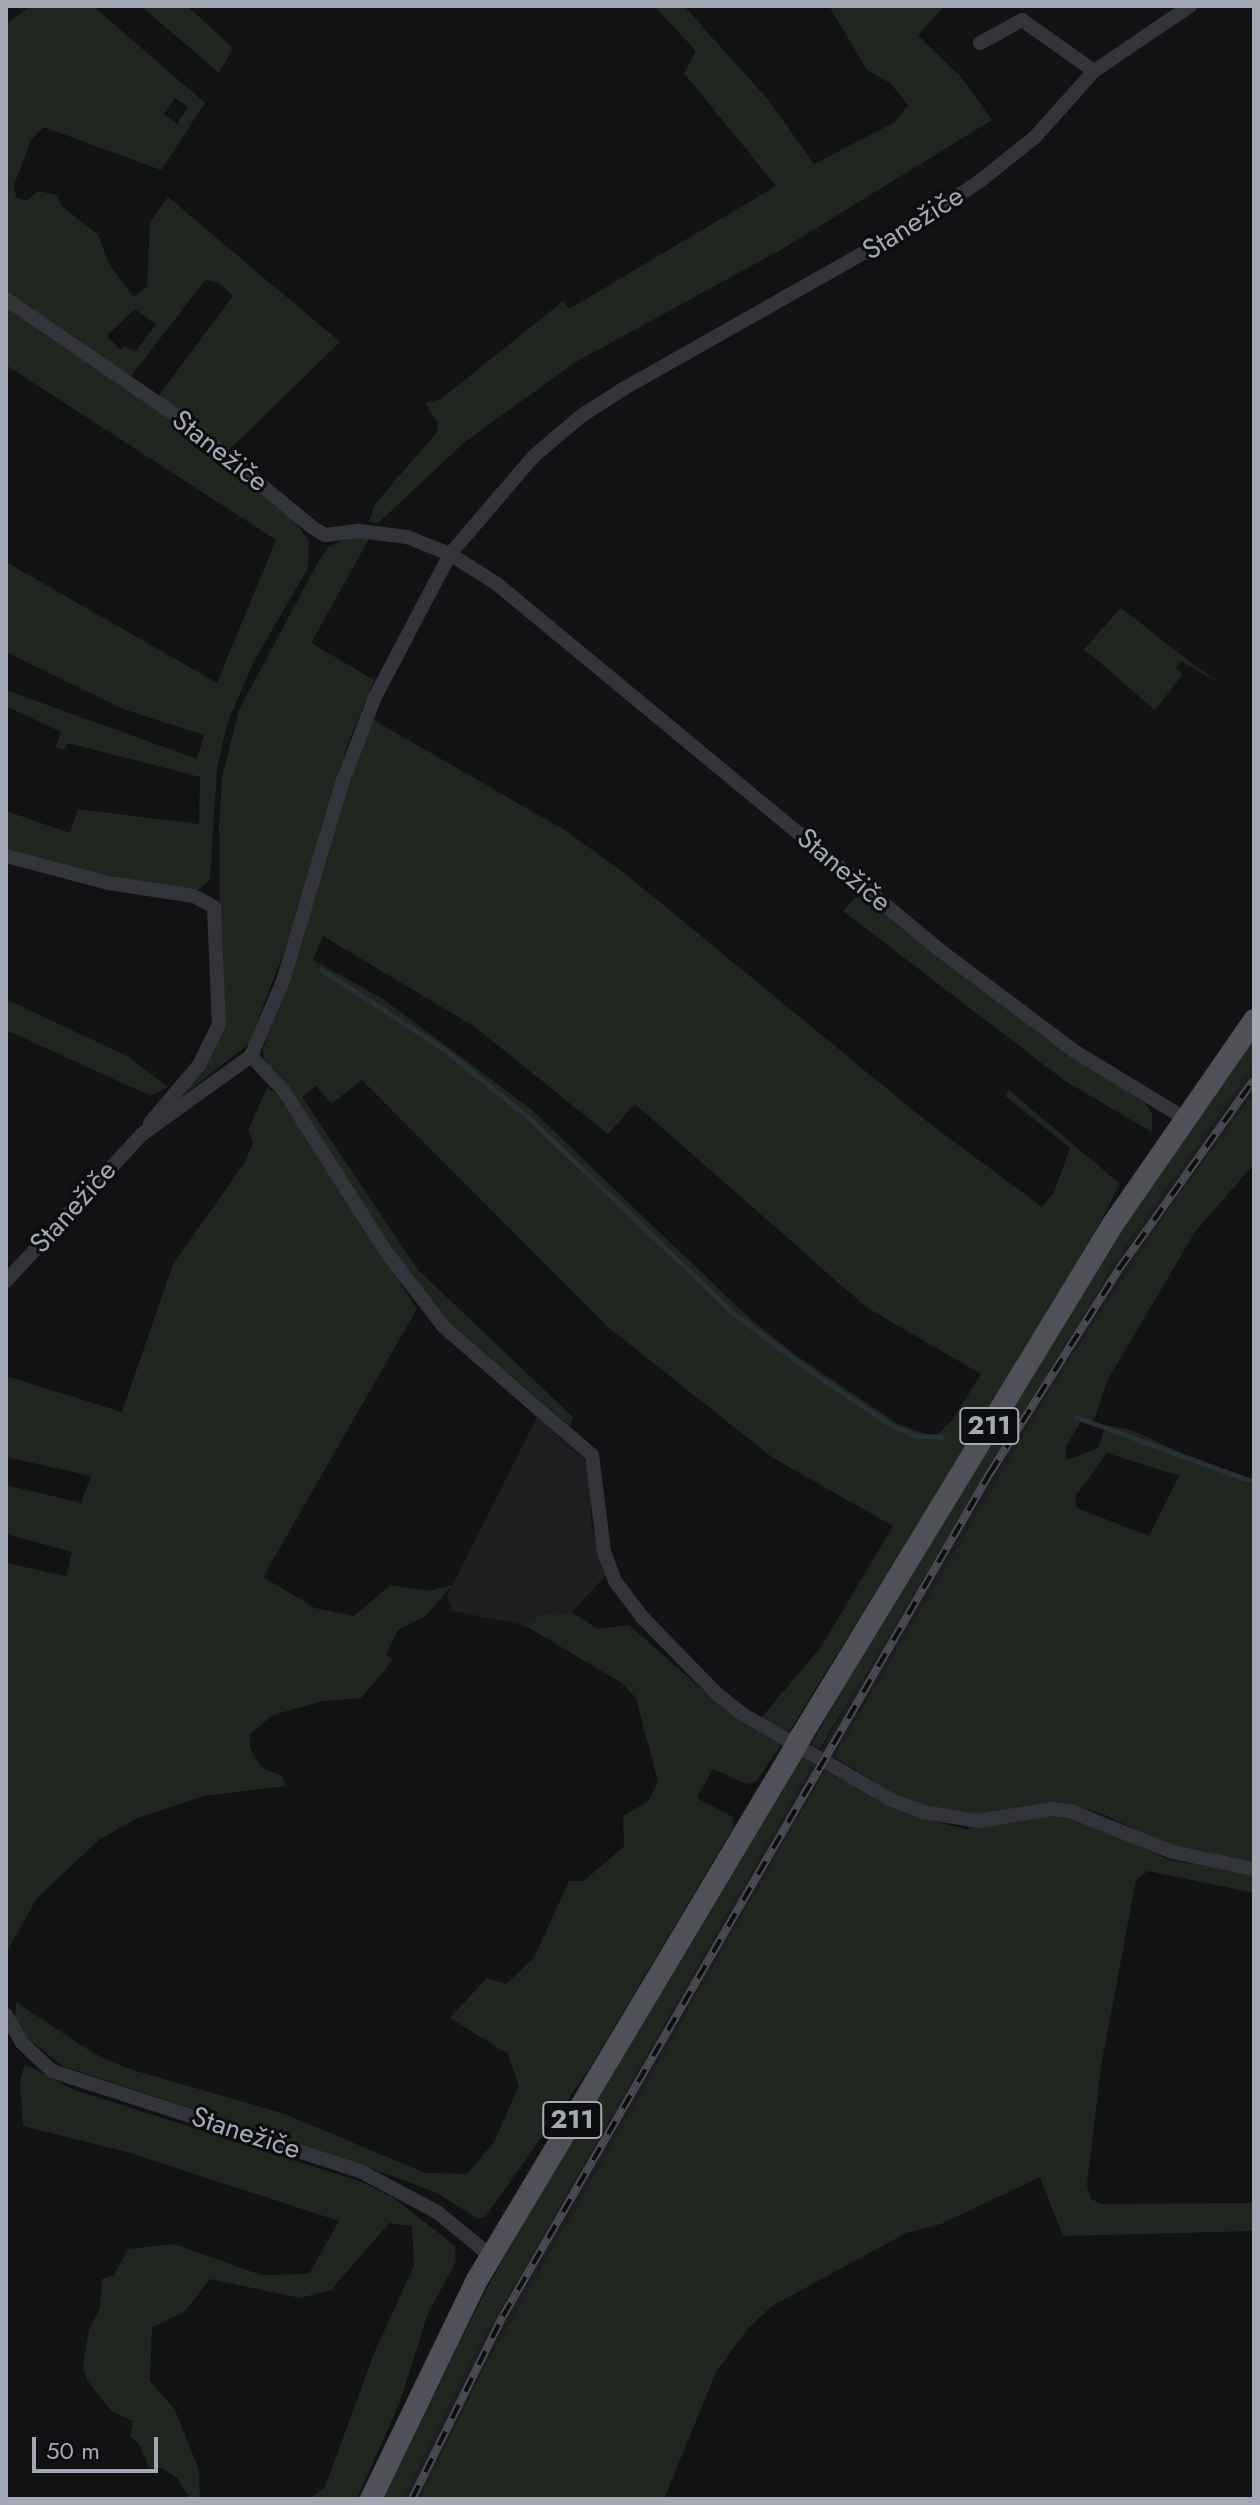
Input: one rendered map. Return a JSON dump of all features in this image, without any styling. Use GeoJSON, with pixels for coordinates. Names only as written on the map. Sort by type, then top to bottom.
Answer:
{"type":"FeatureCollection","features":[{"type":"Feature","properties":{"kind":"main road","name":"211"},"geometry":{"type":"LineString","coordinates":[[371,2499],[491,2256],[1113,1224],[1254,1020]]}},
{"type":"Feature","properties":{"kind":"street","name":"Stanežiče"},"geometry":{"type":"LineString","coordinates":[[141,1135],[251,1056],[283,981],[342,783],[375,697],[450,554],[534,456],[581,416],[924,219],[1035,137],[1094,71],[1190,6]]}},
{"type":"Feature","properties":{"kind":"street"},"geometry":{"type":"LineString","coordinates":[[980,43],[1022,20],[1094,71]]}},
{"type":"Feature","properties":{"kind":"street","name":"Stanežiče"},"geometry":{"type":"LineString","coordinates":[[6,299],[181,419],[313,528],[325,535],[368,531],[407,537],[450,554],[520,602],[952,960],[1074,1051],[1184,1118]]}},
{"type":"Feature","properties":{"kind":"street","name":"Stanežiče"},"geometry":{"type":"LineString","coordinates":[[6,856],[109,883],[194,896],[214,907],[221,1000],[214,1043],[141,1135],[6,1281]]}},
{"type":"Feature","properties":{"kind":"street"},"geometry":{"type":"LineString","coordinates":[[251,1056],[283,1090],[387,1253],[444,1327],[592,1455],[604,1552],[615,1581],[682,1662],[744,1715],[892,1800],[934,1815],[978,1821],[1051,1809],[1070,1811],[1172,1852],[1254,1869]]}},
{"type":"Feature","properties":{"kind":"street","name":"Stanežiče"},"geometry":{"type":"LineString","coordinates":[[6,2015],[22,2043],[52,2071],[362,2172],[437,2212],[491,2256]]}},
{"type":"Feature","properties":{"kind":"shaded area"},"geometry":{"type":"Polygon","coordinates":[[[31,6],[93,6],[205,103],[161,170],[44,127],[31,140],[14,185],[16,197],[26,201],[38,191],[57,195],[62,206],[98,235],[109,264],[133,297],[147,287],[150,222],[168,197],[340,342],[228,451],[157,398],[233,296],[219,283],[205,280],[129,379],[6,294],[6,24],[31,6]],[[175,98],[164,114],[177,124],[188,107],[175,98]],[[135,309],[107,336],[121,350],[125,346],[135,352],[156,325],[135,309]]]}},
{"type":"Feature","properties":{"kind":"shaded area"},"geometry":{"type":"Polygon","coordinates":[[[141,6],[187,6],[233,48],[219,73],[141,6]]]}},
{"type":"Feature","properties":{"kind":"shaded area"},"geometry":{"type":"Polygon","coordinates":[[[654,6],[684,6],[769,101],[814,164],[895,122],[908,105],[890,83],[867,70],[829,6],[944,6],[918,35],[962,78],[992,120],[784,248],[574,363],[466,441],[377,524],[369,522],[375,504],[437,432],[438,423],[425,403],[441,399],[563,301],[569,309],[776,186],[684,73],[696,51],[654,6]]]}},
{"type":"Feature","properties":{"kind":"shaded area"},"geometry":{"type":"Polygon","coordinates":[[[6,307],[158,408],[291,514],[309,542],[308,568],[253,663],[227,724],[217,769],[210,880],[196,892],[123,882],[6,853],[6,811],[70,833],[78,809],[199,824],[200,777],[68,743],[64,750],[56,747],[61,732],[6,706],[6,690],[197,759],[204,735],[123,709],[6,652],[6,562],[217,683],[276,540],[6,365],[6,307]]]}},
{"type":"Feature","properties":{"kind":"shaded area"},"geometry":{"type":"Polygon","coordinates":[[[351,536],[369,539],[311,643],[374,680],[347,746],[287,943],[249,1044],[168,1107],[207,1061],[221,1034],[219,828],[222,778],[238,712],[317,564],[328,547],[351,536]]]}},
{"type":"Feature","properties":{"kind":"shaded area"},"geometry":{"type":"Polygon","coordinates":[[[1121,608],[1223,685],[1181,661],[1176,668],[1183,674],[1155,710],[1084,649],[1121,608]]]}},
{"type":"Feature","properties":{"kind":"shaded area"},"geometry":{"type":"Polygon","coordinates":[[[372,719],[566,831],[628,876],[925,1120],[1042,1207],[1054,1192],[1070,1148],[1005,1096],[1009,1090],[1120,1184],[1081,1259],[789,1732],[760,1719],[821,1647],[893,1526],[773,1458],[609,1328],[362,1080],[331,1104],[316,1086],[302,1097],[418,1270],[573,1417],[570,1426],[443,1317],[419,1288],[264,1058],[263,1049],[293,970],[347,784],[372,719]],[[323,936],[313,960],[383,999],[532,1110],[748,1317],[797,1356],[898,1424],[935,1437],[953,1419],[981,1374],[866,1307],[635,1104],[608,1134],[475,1027],[323,936]]]}},
{"type":"Feature","properties":{"kind":"shaded area"},"geometry":{"type":"Polygon","coordinates":[[[862,891],[1047,1040],[1144,1102],[1152,1113],[1152,1132],[1065,1081],[843,911],[862,891]]]}},
{"type":"Feature","properties":{"kind":"shaded area"},"geometry":{"type":"Polygon","coordinates":[[[6,999],[129,1057],[168,1087],[151,1096],[6,1030],[6,999]]]}},
{"type":"Feature","properties":{"kind":"shaded area"},"geometry":{"type":"Polygon","coordinates":[[[1254,1035],[1254,1066],[1120,1254],[819,1750],[811,1744],[904,1584],[1109,1249],[1254,1035]]]}},
{"type":"Feature","properties":{"kind":"shaded area"},"geometry":{"type":"Polygon","coordinates":[[[1254,1066],[1254,1093],[1171,1205],[1053,1385],[826,1771],[486,2365],[420,2499],[404,2499],[469,2364],[913,1590],[1120,1254],[1254,1066]]]}},
{"type":"Feature","properties":{"kind":"shaded area"},"geometry":{"type":"Polygon","coordinates":[[[267,1088],[276,1093],[417,1309],[263,1577],[315,1608],[354,1616],[390,1585],[428,1591],[452,1585],[427,1615],[398,1630],[386,1654],[393,1660],[361,1698],[323,1701],[273,1715],[250,1734],[250,1748],[261,1767],[282,1776],[286,1786],[203,1796],[138,1818],[100,1839],[37,1898],[6,1953],[6,1563],[66,1576],[72,1552],[6,1534],[6,1485],[81,1503],[91,1476],[6,1457],[6,1376],[122,1412],[173,1264],[245,1162],[253,1142],[248,1130],[267,1088]]]}},
{"type":"Feature","properties":{"kind":"shaded area"},"geometry":{"type":"Polygon","coordinates":[[[1254,1093],[1254,1164],[1195,1232],[1107,1381],[1094,1420],[1082,1420],[1065,1448],[1067,1460],[1098,1448],[1106,1425],[1131,1430],[1254,1486],[1254,1863],[1175,1849],[1105,1815],[1067,1804],[982,1816],[920,1805],[893,1793],[834,1757],[1053,1385],[1171,1205],[1254,1093]],[[1107,1453],[1075,1497],[1077,1508],[1149,1536],[1179,1476],[1107,1453]]]}},
{"type":"Feature","properties":{"kind":"shaded area"},"geometry":{"type":"Polygon","coordinates":[[[537,1417],[585,1460],[592,1481],[591,1521],[605,1576],[572,1612],[543,1614],[524,1625],[452,1611],[447,1596],[537,1417]]]}},
{"type":"Feature","properties":{"kind":"shaded area"},"geometry":{"type":"Polygon","coordinates":[[[572,1612],[598,1629],[629,1625],[722,1707],[781,1745],[756,1782],[746,1784],[713,1769],[697,1798],[733,1817],[733,1828],[588,2071],[486,2216],[478,2219],[437,2193],[390,2175],[63,2066],[27,2038],[15,2019],[16,2002],[93,2053],[126,2068],[285,2114],[425,2173],[467,2174],[494,2142],[519,2086],[508,2054],[450,2018],[487,1978],[506,1984],[534,1958],[569,1881],[584,1881],[624,1846],[623,1816],[648,1801],[658,1782],[636,1698],[622,1683],[524,1625],[543,1614],[572,1612]]]}},
{"type":"Feature","properties":{"kind":"shaded area"},"geometry":{"type":"Polygon","coordinates":[[[803,1756],[813,1763],[469,2364],[404,2499],[383,2499],[482,2297],[544,2187],[803,1756]]]}},
{"type":"Feature","properties":{"kind":"shaded area"},"geometry":{"type":"Polygon","coordinates":[[[825,1771],[914,1816],[966,1829],[1057,1815],[1074,1817],[1170,1860],[1254,1875],[1254,1893],[1148,1871],[1136,1880],[1101,2067],[1087,2185],[1091,2199],[1101,2204],[1254,2203],[1254,2231],[1063,2236],[1040,2177],[941,2224],[906,2233],[772,2306],[748,2328],[716,2372],[664,2499],[420,2499],[486,2365],[825,1771]]]}},
{"type":"Feature","properties":{"kind":"shaded area"},"geometry":{"type":"Polygon","coordinates":[[[25,2064],[72,2089],[362,2182],[394,2198],[455,2246],[456,2262],[428,2313],[400,2402],[357,2499],[309,2499],[325,2487],[375,2351],[414,2266],[412,2226],[389,2223],[331,2290],[300,2298],[210,2279],[185,2311],[152,2328],[150,2381],[175,2410],[199,2470],[200,2499],[190,2499],[177,2478],[162,2468],[149,2468],[139,2444],[130,2437],[133,2421],[111,2411],[87,2380],[83,2366],[89,2329],[100,2308],[102,2279],[114,2275],[128,2249],[174,2244],[261,2275],[309,2274],[339,2221],[127,2152],[23,2126],[20,2080],[25,2064]]]}},
{"type":"Feature","properties":{"kind":"waterway"},"geometry":{"type":"LineString","coordinates":[[322,970],[445,1050],[529,1118],[733,1313],[813,1373],[891,1425],[917,1436],[941,1437]]}},
{"type":"Feature","properties":{"kind":"waterway"},"geometry":{"type":"LineString","coordinates":[[1076,1417],[1254,1482]]}},
{"type":"Feature","properties":{"kind":"railway"},"geometry":{"type":"LineString","coordinates":[[412,2499],[503,2316],[990,1473],[1119,1269],[1254,1080]]}}]}
